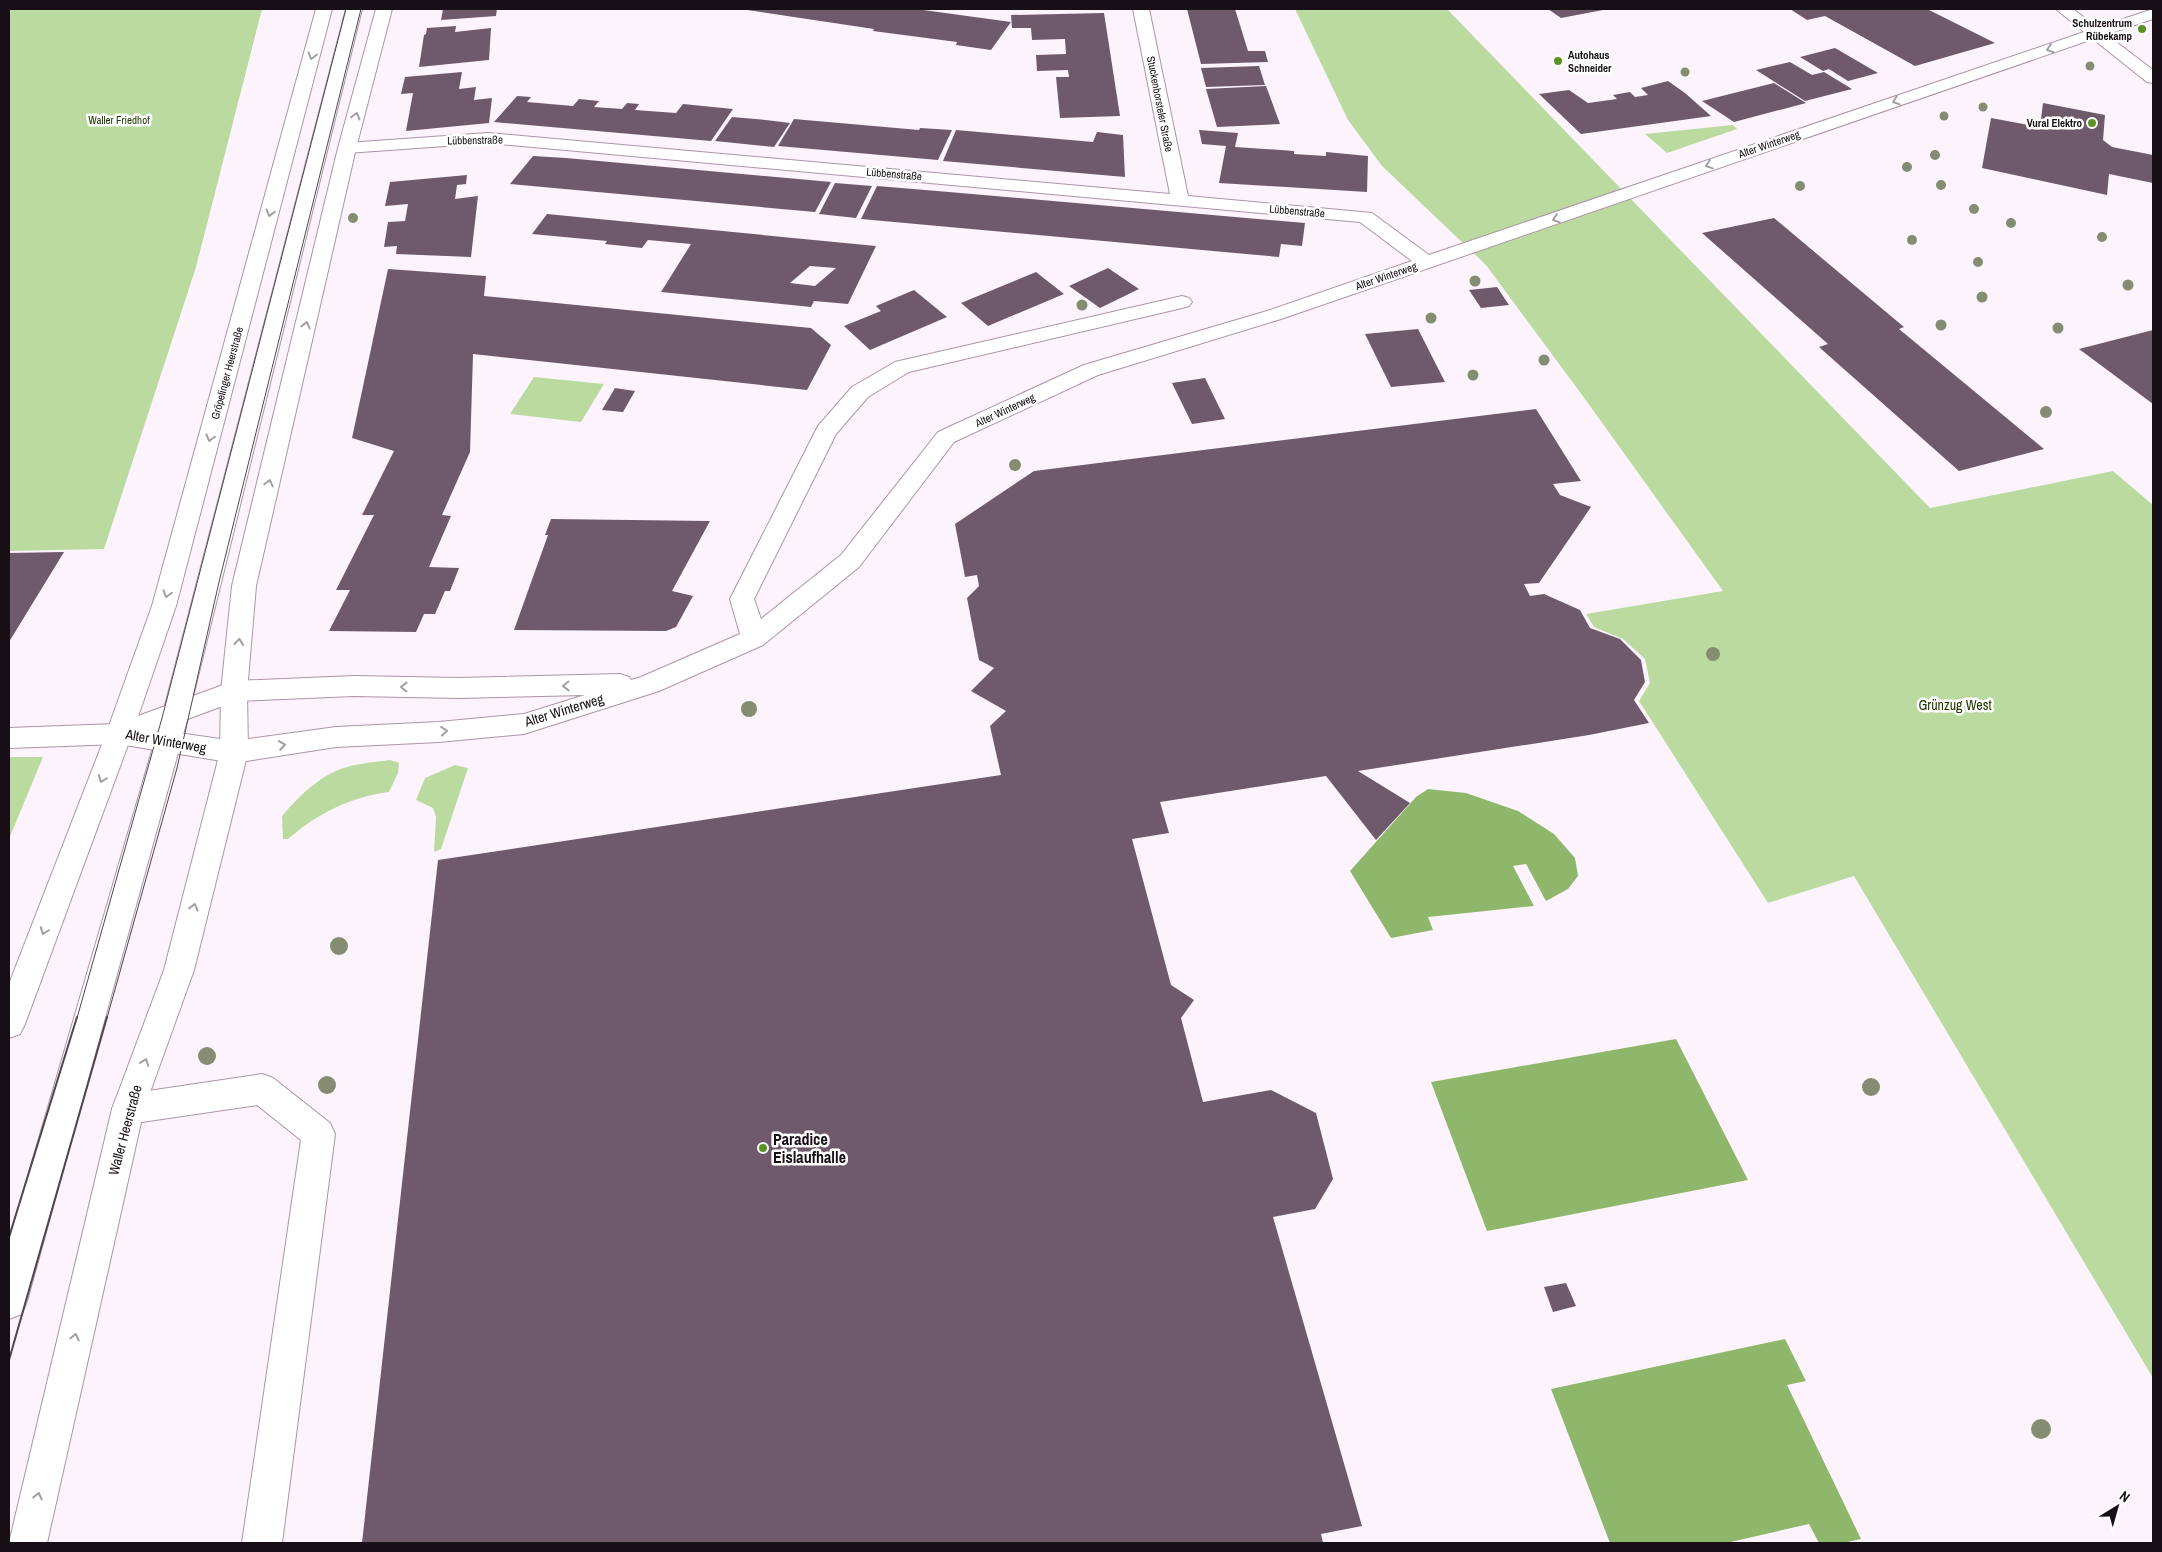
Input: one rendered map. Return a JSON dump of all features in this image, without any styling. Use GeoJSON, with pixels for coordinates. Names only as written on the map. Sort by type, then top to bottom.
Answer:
{"type":"FeatureCollection","features":[{"type":"Feature","properties":{"kind":"street","name":"Gröpelinger Heerstraße"},"geometry":{"type":"LineString","coordinates":[[119,734],[167,596],[324,9]]}},
{"type":"Feature","properties":{"kind":"street"},"geometry":{"type":"LineString","coordinates":[[9,1301],[168,742],[354,9]]}},
{"type":"Feature","properties":{"kind":"street"},"geometry":{"type":"LineString","coordinates":[[234,691],[244,586],[347,148],[384,9]]}},
{"type":"Feature","properties":{"kind":"street","name":"Stuckenborsteler Straße"},"geometry":{"type":"LineString","coordinates":[[1141,9],[1180,200]]}},
{"type":"Feature","properties":{"kind":"street"},"geometry":{"type":"LineString","coordinates":[[2064,9],[2153,78]]}},
{"type":"Feature","properties":{"kind":"street","name":"Alter Winterweg"},"geometry":{"type":"LineString","coordinates":[[119,734],[234,752],[336,737],[439,732],[524,724],[650,684],[754,638],[850,561],[946,437],[1091,370],[1274,315],[2153,14]]}},
{"type":"Feature","properties":{"kind":"street","name":"Lübbenstraße"},"geometry":{"type":"LineString","coordinates":[[347,148],[488,138],[1365,217],[1425,262]]}},
{"type":"Feature","properties":{"kind":"street"},"geometry":{"type":"LineString","coordinates":[[754,638],[742,598],[826,431],[860,392],[902,368],[1182,302]]}},
{"type":"Feature","properties":{"kind":"street","name":"Alter Winterweg"},"geometry":{"type":"LineString","coordinates":[[119,734],[234,691],[354,686],[459,688],[650,684]]}},
{"type":"Feature","properties":{"kind":"street","name":"Waller Heerstraße"},"geometry":{"type":"LineString","coordinates":[[27,1543],[128,1109],[179,970],[205,860],[234,752],[234,691]]}},
{"type":"Feature","properties":{"kind":"street"},"geometry":{"type":"LineString","coordinates":[[9,738],[119,734],[9,1024]]}},
{"type":"Feature","properties":{"kind":"street"},"geometry":{"type":"LineString","coordinates":[[128,1109],[262,1090],[318,1134],[262,1543]]}},
{"type":"Feature","properties":{"kind":"green space","name":"Waller Friedhof"},"geometry":{"type":"Polygon","coordinates":[[[9,9],[262,9],[196,267],[104,549],[9,551],[9,9]]]}},
{"type":"Feature","properties":{"kind":"green space","name":"Grünzug West"},"geometry":{"type":"Polygon","coordinates":[[[1295,9],[1447,9],[1930,508],[2113,471],[2153,505],[2153,1378],[1854,876],[1768,903],[1639,701],[1650,683],[1645,659],[1623,639],[1594,627],[1586,614],[1723,591],[1486,265],[1382,166],[1348,120],[1295,9]]]}},
{"type":"Feature","properties":{"kind":"green space"},"geometry":{"type":"Polygon","coordinates":[[[1733,125],[1737,129],[1667,153],[1645,134],[1733,125]]]}},
{"type":"Feature","properties":{"kind":"green space"},"geometry":{"type":"Polygon","coordinates":[[[534,377],[604,384],[581,422],[510,414],[534,377]]]}},
{"type":"Feature","properties":{"kind":"green space"},"geometry":{"type":"Polygon","coordinates":[[[9,757],[43,757],[9,839],[9,757]]]}},
{"type":"Feature","properties":{"kind":"green space"},"geometry":{"type":"Polygon","coordinates":[[[390,760],[399,763],[398,773],[389,792],[348,802],[322,814],[288,839],[283,839],[282,816],[319,780],[347,767],[390,760]]]}},
{"type":"Feature","properties":{"kind":"green space"},"geometry":{"type":"Polygon","coordinates":[[[455,765],[468,768],[441,849],[434,852],[436,817],[433,808],[416,800],[425,778],[455,765]]]}},
{"type":"Feature","properties":{"kind":"shaded area"},"geometry":{"type":"Polygon","coordinates":[[[1428,789],[1466,793],[1518,811],[1554,834],[1575,858],[1578,876],[1568,889],[1546,901],[1526,864],[1513,866],[1534,906],[1428,917],[1433,930],[1391,938],[1350,871],[1416,797],[1428,789]]]}},
{"type":"Feature","properties":{"kind":"shaded area"},"geometry":{"type":"Polygon","coordinates":[[[1676,1039],[1748,1180],[1487,1231],[1431,1082],[1676,1039]]]}},
{"type":"Feature","properties":{"kind":"shaded area"},"geometry":{"type":"Polygon","coordinates":[[[1785,1339],[1806,1381],[1787,1385],[1861,1539],[1843,1543],[1819,1543],[1809,1524],[1726,1543],[1610,1543],[1551,1389],[1785,1339]]]}},
{"type":"Feature","properties":{"kind":"building"},"geometry":{"type":"Polygon","coordinates":[[[443,9],[497,9],[496,16],[441,20],[443,9]]]}},
{"type":"Feature","properties":{"kind":"building"},"geometry":{"type":"Polygon","coordinates":[[[741,9],[916,9],[1011,22],[991,50],[956,45],[957,42],[873,31],[874,29],[741,9]]]}},
{"type":"Feature","properties":{"kind":"building"},"geometry":{"type":"Polygon","coordinates":[[[1187,9],[1235,9],[1248,51],[1265,51],[1268,62],[1201,64],[1187,9]]]}},
{"type":"Feature","properties":{"kind":"building"},"geometry":{"type":"Polygon","coordinates":[[[1548,9],[1603,9],[1603,10],[1561,18],[1548,9]]]}},
{"type":"Feature","properties":{"kind":"building"},"geometry":{"type":"Polygon","coordinates":[[[1790,9],[1927,9],[1995,43],[1915,66],[1825,16],[1807,20],[1790,9]]]}},
{"type":"Feature","properties":{"kind":"building"},"geometry":{"type":"Polygon","coordinates":[[[1104,13],[1120,116],[1060,118],[1056,77],[1069,77],[1068,70],[1037,71],[1036,55],[1066,54],[1065,39],[1032,40],[1031,28],[1012,28],[1011,15],[1104,13]]]}},
{"type":"Feature","properties":{"kind":"building"},"geometry":{"type":"Polygon","coordinates":[[[456,26],[455,32],[491,28],[489,60],[419,67],[424,35],[427,28],[456,26]]]}},
{"type":"Feature","properties":{"kind":"building"},"geometry":{"type":"Polygon","coordinates":[[[1835,48],[1878,73],[1848,81],[1829,69],[1823,71],[1800,57],[1835,48]]]}},
{"type":"Feature","properties":{"kind":"building"},"geometry":{"type":"Polygon","coordinates":[[[1790,62],[1812,75],[1824,72],[1852,89],[1805,101],[1756,70],[1790,62]]]}},
{"type":"Feature","properties":{"kind":"building"},"geometry":{"type":"Polygon","coordinates":[[[1259,66],[1265,85],[1206,87],[1201,68],[1259,66]]]}},
{"type":"Feature","properties":{"kind":"building"},"geometry":{"type":"Polygon","coordinates":[[[462,72],[459,89],[476,87],[474,100],[492,98],[489,123],[406,131],[413,93],[401,94],[405,77],[462,72]]]}},
{"type":"Feature","properties":{"kind":"building"},"geometry":{"type":"Polygon","coordinates":[[[1668,81],[1711,116],[1581,134],[1539,94],[1569,90],[1588,103],[1617,99],[1613,95],[1630,92],[1635,97],[1648,95],[1641,88],[1668,81]]]}},
{"type":"Feature","properties":{"kind":"building"},"geometry":{"type":"Polygon","coordinates":[[[1774,83],[1806,103],[1734,122],[1702,101],[1774,83]]]}},
{"type":"Feature","properties":{"kind":"building"},"geometry":{"type":"Polygon","coordinates":[[[1266,86],[1280,124],[1217,127],[1206,89],[1266,86]]]}},
{"type":"Feature","properties":{"kind":"building"},"geometry":{"type":"Polygon","coordinates":[[[517,96],[531,97],[527,102],[573,106],[579,99],[599,101],[594,107],[622,109],[627,103],[639,104],[635,110],[676,113],[683,104],[733,109],[711,141],[494,122],[517,96]]]}},
{"type":"Feature","properties":{"kind":"building"},"geometry":{"type":"Polygon","coordinates":[[[2043,103],[2105,115],[2103,140],[2112,147],[2153,155],[2153,183],[2109,174],[2107,195],[1982,168],[1991,118],[2040,127],[2043,103]]]}},
{"type":"Feature","properties":{"kind":"building"},"geometry":{"type":"Polygon","coordinates":[[[732,117],[790,123],[774,147],[715,141],[732,117]]]}},
{"type":"Feature","properties":{"kind":"building"},"geometry":{"type":"Polygon","coordinates":[[[794,119],[919,130],[920,128],[952,130],[938,160],[778,146],[794,119]]]}},
{"type":"Feature","properties":{"kind":"building"},"geometry":{"type":"Polygon","coordinates":[[[956,130],[1093,142],[1097,132],[1123,135],[1125,177],[943,161],[956,130]]]}},
{"type":"Feature","properties":{"kind":"building"},"geometry":{"type":"Polygon","coordinates":[[[1199,130],[1238,133],[1235,147],[1294,151],[1294,154],[1326,156],[1326,152],[1368,156],[1367,192],[1219,183],[1226,146],[1202,144],[1199,130]]]}},
{"type":"Feature","properties":{"kind":"building"},"geometry":{"type":"Polygon","coordinates":[[[533,156],[831,182],[815,212],[510,184],[533,156]]]}},
{"type":"Feature","properties":{"kind":"building"},"geometry":{"type":"Polygon","coordinates":[[[467,175],[466,184],[457,185],[455,199],[478,196],[471,257],[396,254],[397,246],[384,247],[388,222],[405,221],[408,204],[385,206],[390,182],[467,175]]]}},
{"type":"Feature","properties":{"kind":"building"},"geometry":{"type":"Polygon","coordinates":[[[835,183],[872,186],[856,218],[819,214],[835,183]]]}},
{"type":"Feature","properties":{"kind":"building"},"geometry":{"type":"Polygon","coordinates":[[[877,186],[1305,223],[1302,246],[1281,244],[1279,257],[861,219],[877,186]]]}},
{"type":"Feature","properties":{"kind":"building"},"geometry":{"type":"Polygon","coordinates":[[[547,214],[876,246],[848,304],[814,301],[811,307],[661,292],[691,244],[648,240],[642,248],[605,244],[607,241],[532,234],[547,214]],[[810,266],[790,283],[815,286],[836,268],[810,266]]]}},
{"type":"Feature","properties":{"kind":"building"},"geometry":{"type":"Polygon","coordinates":[[[1774,218],[1904,327],[1899,329],[2044,449],[1959,471],[1819,347],[1828,344],[1702,233],[1774,218]]]}},
{"type":"Feature","properties":{"kind":"building"},"geometry":{"type":"Polygon","coordinates":[[[1108,268],[1139,289],[1100,308],[1069,286],[1108,268]]]}},
{"type":"Feature","properties":{"kind":"building"},"geometry":{"type":"Polygon","coordinates":[[[388,269],[486,276],[484,296],[811,328],[831,345],[807,390],[473,354],[470,452],[442,515],[451,516],[429,567],[459,568],[450,591],[445,591],[435,614],[424,614],[416,632],[329,631],[350,590],[336,590],[374,515],[362,515],[394,451],[352,438],[388,269]]]}},
{"type":"Feature","properties":{"kind":"building"},"geometry":{"type":"Polygon","coordinates":[[[1036,272],[1064,294],[988,326],[961,303],[1036,272]]]}},
{"type":"Feature","properties":{"kind":"building"},"geometry":{"type":"Polygon","coordinates":[[[1497,287],[1509,305],[1481,308],[1469,290],[1497,287]]]}},
{"type":"Feature","properties":{"kind":"building"},"geometry":{"type":"Polygon","coordinates":[[[914,290],[947,317],[870,350],[844,326],[881,311],[876,306],[914,290]]]}},
{"type":"Feature","properties":{"kind":"building"},"geometry":{"type":"Polygon","coordinates":[[[1418,329],[1445,382],[1391,387],[1365,334],[1418,329]]]}},
{"type":"Feature","properties":{"kind":"building"},"geometry":{"type":"Polygon","coordinates":[[[2153,330],[2153,404],[2079,349],[2153,330]]]}},
{"type":"Feature","properties":{"kind":"building"},"geometry":{"type":"Polygon","coordinates":[[[1205,378],[1225,419],[1192,424],[1172,383],[1205,378]]]}},
{"type":"Feature","properties":{"kind":"building"},"geometry":{"type":"Polygon","coordinates":[[[615,388],[635,391],[623,412],[602,410],[615,388]]]}},
{"type":"Feature","properties":{"kind":"building","name":"Paradice Eislaufhalle"},"geometry":{"type":"Polygon","coordinates":[[[1536,409],[1581,481],[1553,484],[1560,495],[1591,507],[1539,583],[1524,584],[1530,596],[1544,594],[1580,610],[1590,628],[1620,639],[1641,660],[1645,682],[1634,700],[1649,723],[1589,735],[1358,771],[1410,803],[1376,840],[1326,776],[1160,802],[1169,833],[1132,839],[1171,985],[1194,1000],[1181,1018],[1203,1102],[1271,1090],[1316,1113],[1333,1179],[1315,1209],[1273,1217],[1362,1526],[1321,1534],[1323,1543],[362,1543],[438,860],[1001,775],[990,726],[1006,711],[971,691],[994,668],[979,660],[967,598],[979,586],[977,575],[965,577],[955,524],[1034,471],[1536,409]]]}},
{"type":"Feature","properties":{"kind":"building"},"geometry":{"type":"Polygon","coordinates":[[[551,519],[710,521],[672,591],[693,596],[676,627],[666,631],[514,630],[548,535],[545,535],[551,519]]]}},
{"type":"Feature","properties":{"kind":"building"},"geometry":{"type":"Polygon","coordinates":[[[64,552],[9,642],[9,553],[64,552]]]}},
{"type":"Feature","properties":{"kind":"building"},"geometry":{"type":"Polygon","coordinates":[[[1566,1283],[1576,1306],[1553,1312],[1544,1287],[1566,1283]]]}},
{"type":"Feature","properties":{"kind":"tram line"},"geometry":{"type":"LineString","coordinates":[[77,1018],[162,718],[346,9]]}},
{"type":"Feature","properties":{"kind":"tram line"},"geometry":{"type":"LineString","coordinates":[[107,1018],[177,768],[219,582],[361,9]]}},
{"type":"Feature","properties":{"kind":"tram line"},"geometry":{"type":"LineString","coordinates":[[9,1237],[77,1017]]}},
{"type":"Feature","properties":{"kind":"tram line"},"geometry":{"type":"LineString","coordinates":[[9,1360],[107,1017]]}},
{"type":"Feature","properties":{"kind":"place","name":"Schulzentrum Rübekamp"},"geometry":{"type":"Point","coordinates":[2142,29]}},
{"type":"Feature","properties":{"kind":"place","name":"Autohaus Schneider"},"geometry":{"type":"Point","coordinates":[1558,61]}},
{"type":"Feature","properties":{"kind":"place","name":"Vural Elektro"},"geometry":{"type":"Point","coordinates":[2092,123]}},
{"type":"Feature","properties":{"kind":"place","name":"Paradice Eislaufhalle"},"geometry":{"type":"Point","coordinates":[763,1148]}}]}
